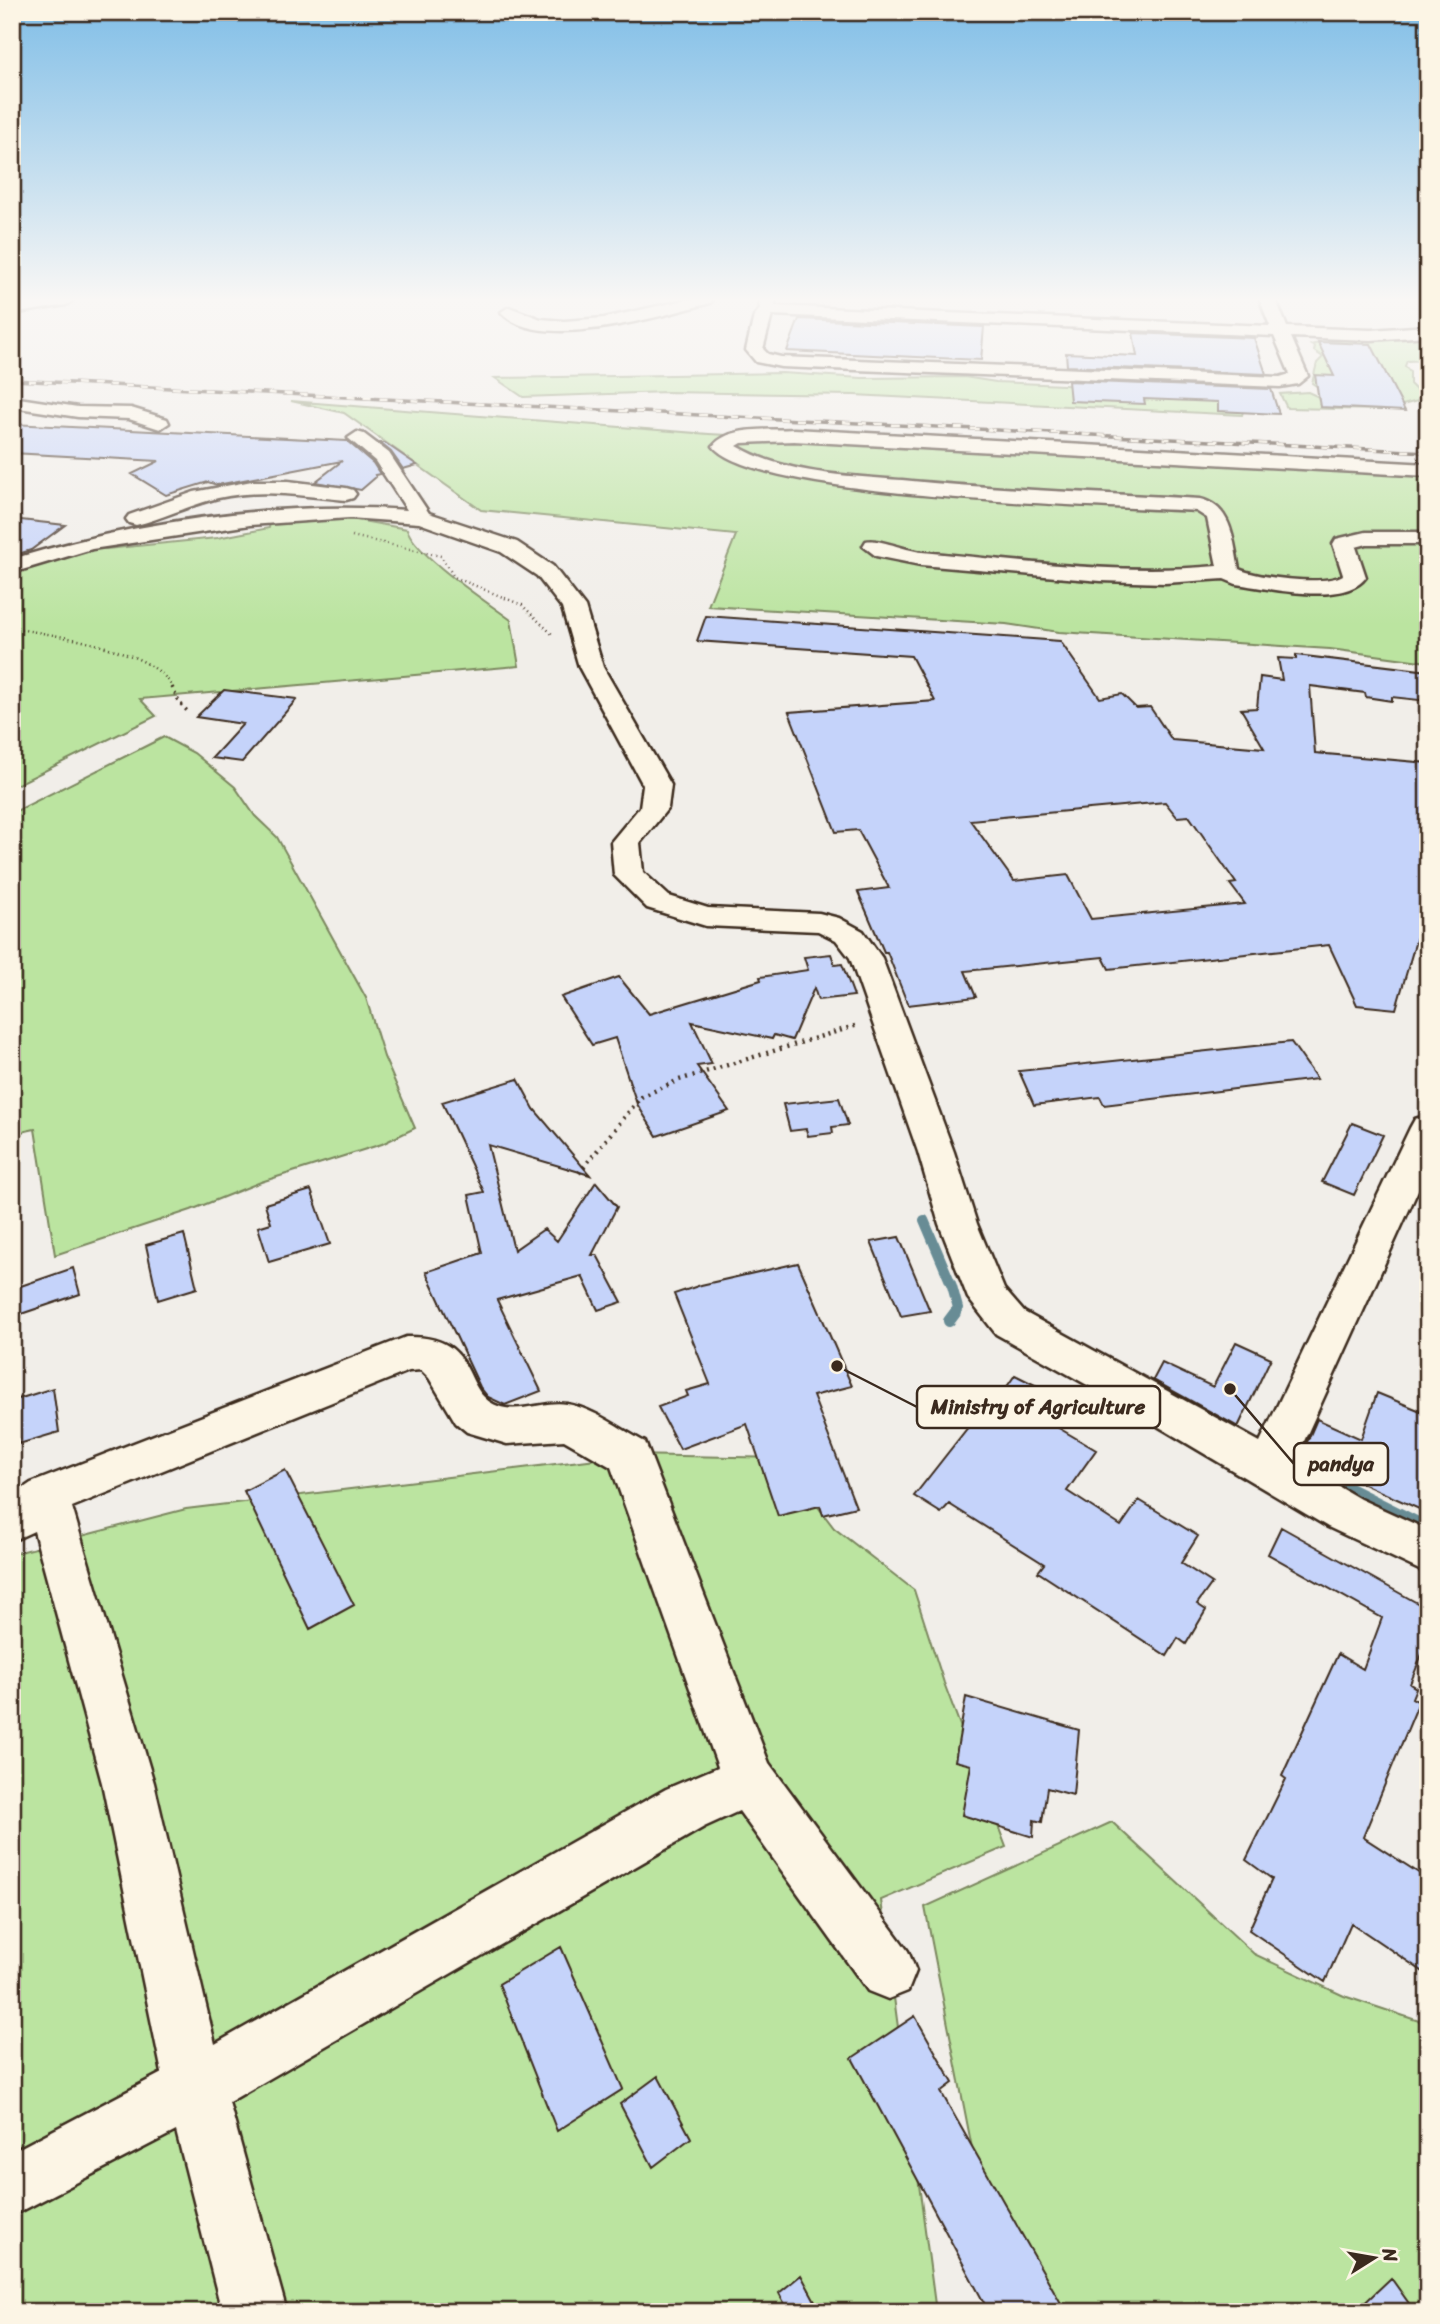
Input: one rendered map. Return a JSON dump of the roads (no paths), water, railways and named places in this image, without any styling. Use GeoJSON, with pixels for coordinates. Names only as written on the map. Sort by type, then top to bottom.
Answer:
{"type":"FeatureCollection","features":[{"type":"Feature","properties":{"kind":"lane"},"geometry":{"type":"LineString","coordinates":[[55,408],[131,414],[160,424]]}},
{"type":"Feature","properties":{"kind":"lane"},"geometry":{"type":"LineString","coordinates":[[1229,572],[1217,518],[1211,510],[1200,505],[983,492],[829,479],[764,467],[733,456],[723,446],[738,438],[794,435],[1428,470]]}},
{"type":"Feature","properties":{"kind":"lane"},"geometry":{"type":"LineString","coordinates":[[357,438],[382,457],[416,508]]}},
{"type":"Feature","properties":{"kind":"lane"},"geometry":{"type":"LineString","coordinates":[[80,546],[87,537],[173,506],[212,494],[269,486],[416,508],[509,547],[545,570],[573,607],[591,667],[657,785],[654,808],[625,842],[629,875],[658,902],[706,917],[819,922],[836,926],[853,936],[866,958],[936,1152],[958,1224],[988,1298],[1010,1323],[1122,1384],[1344,1513],[1428,1553]]}},
{"type":"Feature","properties":{"kind":"lane"},"geometry":{"type":"LineString","coordinates":[[12,566],[80,546],[164,531],[308,514],[416,508]]}},
{"type":"Feature","properties":{"kind":"lane"},"geometry":{"type":"LineString","coordinates":[[874,546],[893,554],[927,559],[1073,572],[1178,576],[1229,572],[1236,577],[1336,586],[1350,583],[1355,578],[1345,544],[1366,538],[1428,538]]}},
{"type":"Feature","properties":{"kind":"lane"},"geometry":{"type":"LineString","coordinates":[[1269,1469],[1428,1128]]}},
{"type":"Feature","properties":{"kind":"lane"},"geometry":{"type":"LineString","coordinates":[[255,2312],[195,2088],[128,1783],[30,1509],[406,1354],[421,1352],[433,1356],[446,1367],[477,1416],[489,1423],[511,1426],[566,1422],[629,1455],[749,1780],[888,1971]]}},
{"type":"Feature","properties":{"kind":"lane"},"geometry":{"type":"LineString","coordinates":[[12,2185],[195,2088],[685,1808],[749,1780]]}},
{"type":"Feature","properties":{"kind":"waterway"},"geometry":{"type":"LineString","coordinates":[[924,1220],[952,1286],[958,1308],[953,1315]]}},
{"type":"Feature","properties":{"kind":"waterway"},"geometry":{"type":"LineString","coordinates":[[949,1321],[955,1313]]}},
{"type":"Feature","properties":{"kind":"waterway"},"geometry":{"type":"LineString","coordinates":[[1288,1458],[1428,1528]]}},
{"type":"Feature","properties":{"kind":"railway"},"geometry":{"type":"LineString","coordinates":[[572,408],[1428,452]]}},
{"type":"Feature","properties":{"kind":"place","name":"Ministry of Agriculture"},"geometry":{"type":"Point","coordinates":[837,1366]}},
{"type":"Feature","properties":{"kind":"place","name":"pandya"},"geometry":{"type":"Point","coordinates":[1230,1389]}}]}
